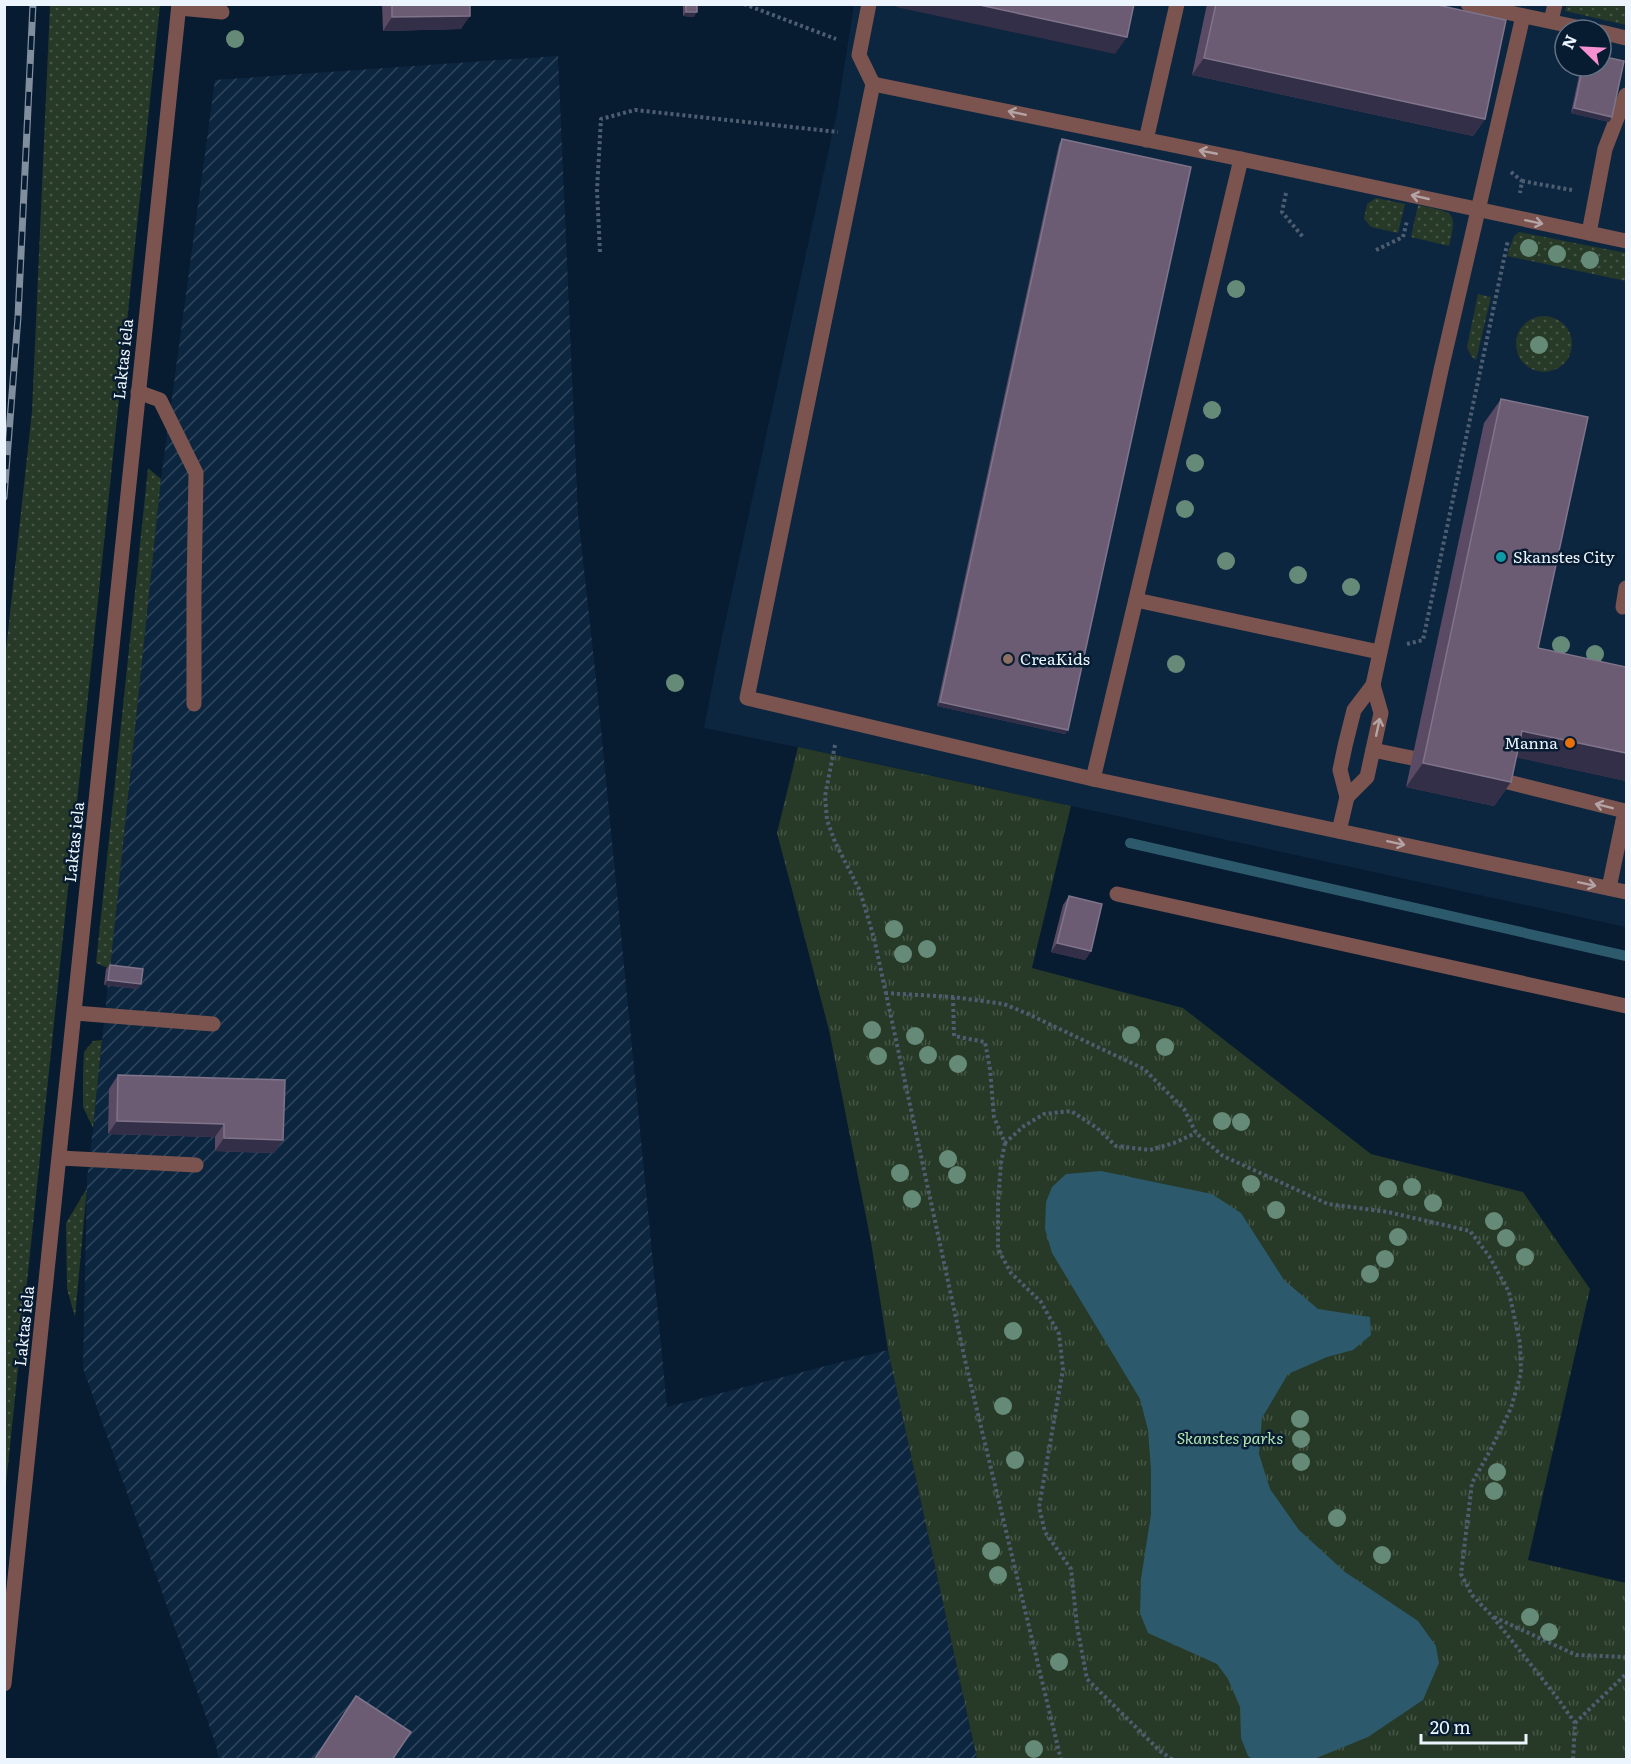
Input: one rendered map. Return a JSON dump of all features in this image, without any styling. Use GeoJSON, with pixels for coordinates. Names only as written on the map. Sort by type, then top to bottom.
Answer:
{"type":"FeatureCollection","features":[{"type":"Feature","properties":{"kind":"street"},"geometry":{"type":"LineString","coordinates":[[870,4],[859,55],[873,84],[747,698],[1094,779],[1626,892]]}},
{"type":"Feature","properties":{"kind":"street"},"geometry":{"type":"LineString","coordinates":[[1146,140],[1177,4]]}},
{"type":"Feature","properties":{"kind":"street"},"geometry":{"type":"LineString","coordinates":[[1468,4],[1551,21],[1555,4]]}},
{"type":"Feature","properties":{"kind":"street"},"geometry":{"type":"LineString","coordinates":[[179,6],[222,12]]}},
{"type":"Feature","properties":{"kind":"street","name":"Laktas iela"},"geometry":{"type":"LineString","coordinates":[[4,1684],[179,6]]}},
{"type":"Feature","properties":{"kind":"street"},"geometry":{"type":"LineString","coordinates":[[1347,797],[1367,777],[1381,713],[1373,685],[1379,652],[1477,210],[1523,16]]}},
{"type":"Feature","properties":{"kind":"street"},"geometry":{"type":"LineString","coordinates":[[873,84],[1290,169],[1626,241]]}},
{"type":"Feature","properties":{"kind":"street"},"geometry":{"type":"LineString","coordinates":[[1589,233],[1605,149],[1626,95]]}},
{"type":"Feature","properties":{"kind":"street"},"geometry":{"type":"LineString","coordinates":[[1094,779],[1241,159]]}},
{"type":"Feature","properties":{"kind":"street"},"geometry":{"type":"LineString","coordinates":[[138,393],[160,400],[196,474],[194,704]]}},
{"type":"Feature","properties":{"kind":"street"},"geometry":{"type":"LineString","coordinates":[[1623,607],[1626,588]]}},
{"type":"Feature","properties":{"kind":"street"},"geometry":{"type":"LineString","coordinates":[[1136,600],[1379,652]]}},
{"type":"Feature","properties":{"kind":"street"},"geometry":{"type":"LineString","coordinates":[[1339,831],[1347,797],[1340,770],[1345,746],[1354,710],[1373,685]]}},
{"type":"Feature","properties":{"kind":"street"},"geometry":{"type":"LineString","coordinates":[[1373,750],[1412,758]]}},
{"type":"Feature","properties":{"kind":"street"},"geometry":{"type":"LineString","coordinates":[[1500,780],[1625,811],[1609,888]]}},
{"type":"Feature","properties":{"kind":"street"},"geometry":{"type":"LineString","coordinates":[[1117,894],[1626,1006]]}},
{"type":"Feature","properties":{"kind":"street"},"geometry":{"type":"LineString","coordinates":[[75,1013],[213,1024]]}},
{"type":"Feature","properties":{"kind":"street"},"geometry":{"type":"LineString","coordinates":[[60,1158],[196,1166]]}},
{"type":"Feature","properties":{"kind":"path"},"geometry":{"type":"LineString","coordinates":[[744,4],[860,48]]}},
{"type":"Feature","properties":{"kind":"path"},"geometry":{"type":"LineString","coordinates":[[600,252],[597,190],[601,119],[635,110],[863,135]]}},
{"type":"Feature","properties":{"kind":"path"},"geometry":{"type":"LineString","coordinates":[[1488,166],[1510,172],[1522,181],[1596,195]]}},
{"type":"Feature","properties":{"kind":"path"},"geometry":{"type":"LineString","coordinates":[[1290,169],[1282,212],[1303,237]]}},
{"type":"Feature","properties":{"kind":"path"},"geometry":{"type":"LineString","coordinates":[[1379,652],[1423,640],[1504,255],[1515,218],[1522,181]]}},
{"type":"Feature","properties":{"kind":"path"},"geometry":{"type":"LineString","coordinates":[[1376,250],[1403,237],[1413,195]]}},
{"type":"Feature","properties":{"kind":"path"},"geometry":{"type":"LineString","coordinates":[[840,720],[825,796],[827,820],[835,842],[860,891],[874,938],[966,1360],[1061,1760]]}},
{"type":"Feature","properties":{"kind":"path"},"geometry":{"type":"LineString","coordinates":[[885,993],[952,997],[1004,1004],[1144,1069],[1184,1109],[1196,1133],[1224,1156],[1328,1204],[1388,1212],[1470,1231],[1489,1256],[1509,1292],[1520,1343],[1521,1373],[1511,1408],[1472,1483],[1461,1574],[1472,1595],[1492,1616],[1556,1696],[1575,1724],[1573,1760]]}},
{"type":"Feature","properties":{"kind":"path"},"geometry":{"type":"LineString","coordinates":[[952,997],[954,1036],[985,1042],[994,1117],[1005,1143],[998,1203],[998,1249],[1011,1272],[1041,1302],[1059,1334],[1064,1369],[1039,1507],[1044,1532],[1071,1569],[1077,1626],[1087,1679],[1160,1751],[1173,1760]]}},
{"type":"Feature","properties":{"kind":"path"},"geometry":{"type":"LineString","coordinates":[[1005,1143],[1024,1126],[1044,1113],[1071,1111],[1097,1128],[1116,1146],[1150,1150],[1196,1133]]}},
{"type":"Feature","properties":{"kind":"path"},"geometry":{"type":"LineString","coordinates":[[1492,1616],[1576,1655],[1626,1657]]}},
{"type":"Feature","properties":{"kind":"path"},"geometry":{"type":"LineString","coordinates":[[1575,1724],[1626,1674]]}},
{"type":"Feature","properties":{"kind":"path"},"geometry":{"type":"LineString","coordinates":[[1481,1760],[1486,1760]]}},
{"type":"Feature","properties":{"kind":"shaded area"},"geometry":{"type":"Polygon","coordinates":[[[854,5],[1626,5],[1626,927],[704,728],[837,112],[854,5]]]}},
{"type":"Feature","properties":{"kind":"shaded area"},"geometry":{"type":"Polygon","coordinates":[[[558,56],[578,515],[667,1407],[888,1350],[977,1759],[219,1759],[83,1368],[87,1179],[161,479],[215,80],[558,56]]]}},
{"type":"Feature","properties":{"kind":"shaded area"},"geometry":{"type":"Polygon","coordinates":[[[1101,1171],[1212,1194],[1241,1213],[1284,1280],[1318,1309],[1370,1317],[1371,1335],[1353,1350],[1327,1357],[1288,1374],[1262,1418],[1259,1454],[1270,1489],[1299,1530],[1345,1572],[1418,1621],[1436,1646],[1439,1663],[1423,1700],[1368,1737],[1314,1759],[1252,1759],[1248,1756],[1241,1738],[1240,1707],[1228,1679],[1217,1664],[1148,1633],[1140,1613],[1141,1579],[1151,1514],[1148,1430],[1140,1399],[1052,1253],[1045,1229],[1046,1202],[1052,1187],[1066,1174],[1101,1171]]]}},
{"type":"Feature","properties":{"kind":"green space"},"geometry":{"type":"Polygon","coordinates":[[[50,5],[160,5],[5,1494],[4,668],[32,411],[50,5]]]}},
{"type":"Feature","properties":{"kind":"green space"},"geometry":{"type":"Polygon","coordinates":[[[1567,5],[1626,5],[1626,25],[1613,22],[1613,18],[1596,18],[1565,11],[1567,5]]]}},
{"type":"Feature","properties":{"kind":"green space"},"geometry":{"type":"Polygon","coordinates":[[[1376,198],[1405,204],[1398,233],[1371,227],[1364,219],[1367,204],[1376,198]]]}},
{"type":"Feature","properties":{"kind":"green space"},"geometry":{"type":"Polygon","coordinates":[[[1418,205],[1450,215],[1453,225],[1449,246],[1411,237],[1418,205]]]}},
{"type":"Feature","properties":{"kind":"green space"},"geometry":{"type":"Polygon","coordinates":[[[1519,232],[1626,253],[1626,281],[1507,256],[1514,236],[1519,232]]]}},
{"type":"Feature","properties":{"kind":"green space"},"geometry":{"type":"Polygon","coordinates":[[[1478,294],[1491,297],[1476,360],[1471,356],[1467,347],[1478,294]]]}},
{"type":"Feature","properties":{"kind":"green space"},"geometry":{"type":"Polygon","coordinates":[[[1544,316],[1555,318],[1564,324],[1570,333],[1572,344],[1570,355],[1564,364],[1555,370],[1544,372],[1533,370],[1524,364],[1518,355],[1516,344],[1518,333],[1524,324],[1533,318],[1544,316]]]}},
{"type":"Feature","properties":{"kind":"green space"},"geometry":{"type":"Polygon","coordinates":[[[148,468],[161,479],[110,969],[96,963],[148,468]]]}},
{"type":"Feature","properties":{"kind":"green space","name":"Skanstes parks"},"geometry":{"type":"Polygon","coordinates":[[[798,747],[1071,806],[1032,968],[1183,1008],[1371,1154],[1523,1192],[1590,1289],[1528,1560],[1626,1583],[1626,1759],[977,1759],[888,1350],[871,1242],[829,1030],[777,833],[798,747]]]}},
{"type":"Feature","properties":{"kind":"green space"},"geometry":{"type":"Polygon","coordinates":[[[102,1040],[93,1128],[83,1107],[84,1052],[93,1041],[102,1040]]]}},
{"type":"Feature","properties":{"kind":"green space"},"geometry":{"type":"Polygon","coordinates":[[[87,1188],[75,1317],[67,1289],[66,1223],[87,1188]]]}},
{"type":"Feature","properties":{"kind":"building"},"geometry":{"type":"Polygon","coordinates":[[[392,4],[470,4],[470,16],[392,17],[392,4]]]}},
{"type":"Feature","properties":{"kind":"building"},"geometry":{"type":"Polygon","coordinates":[[[686,4],[697,4],[697,12],[686,12],[686,4]]]}},
{"type":"Feature","properties":{"kind":"building"},"geometry":{"type":"Polygon","coordinates":[[[975,4],[1134,4],[1127,37],[975,4]]]}},
{"type":"Feature","properties":{"kind":"building"},"geometry":{"type":"Polygon","coordinates":[[[1216,4],[1433,4],[1506,20],[1485,119],[1204,58],[1216,4]]]}},
{"type":"Feature","properties":{"kind":"building"},"geometry":{"type":"Polygon","coordinates":[[[1613,59],[1624,61],[1612,117],[1574,108],[1580,78],[1613,78],[1613,59]]]}},
{"type":"Feature","properties":{"kind":"building"},"geometry":{"type":"Polygon","coordinates":[[[1062,139],[1191,167],[1068,730],[940,702],[1062,139]]]}},
{"type":"Feature","properties":{"kind":"building","name":"Skanstes City"},"geometry":{"type":"Polygon","coordinates":[[[1501,399],[1588,417],[1538,648],[1626,667],[1626,753],[1522,731],[1511,782],[1423,763],[1501,399]]]}},
{"type":"Feature","properties":{"kind":"building"},"geometry":{"type":"Polygon","coordinates":[[[1069,896],[1102,904],[1091,951],[1057,943],[1069,896]]]}},
{"type":"Feature","properties":{"kind":"building"},"geometry":{"type":"Polygon","coordinates":[[[110,965],[143,969],[141,984],[108,980],[110,965]]]}},
{"type":"Feature","properties":{"kind":"building"},"geometry":{"type":"Polygon","coordinates":[[[118,1075],[285,1080],[283,1140],[224,1138],[224,1124],[117,1121],[118,1075]]]}},
{"type":"Feature","properties":{"kind":"building"},"geometry":{"type":"Polygon","coordinates":[[[356,1696],[411,1732],[392,1760],[314,1760],[356,1696]]]}},
{"type":"Feature","properties":{"kind":"waterway"},"geometry":{"type":"LineString","coordinates":[[1130,843],[1626,956]]}},
{"type":"Feature","properties":{"kind":"railway"},"geometry":{"type":"LineString","coordinates":[[4,497],[18,317],[33,4]]}},
{"type":"Feature","properties":{"kind":"place","name":"Skanstes City"},"geometry":{"type":"Point","coordinates":[1501,557]}},
{"type":"Feature","properties":{"kind":"place","name":"CreaKids"},"geometry":{"type":"Point","coordinates":[1008,659]}},
{"type":"Feature","properties":{"kind":"place","name":"Manna"},"geometry":{"type":"Point","coordinates":[1570,743]}}]}
